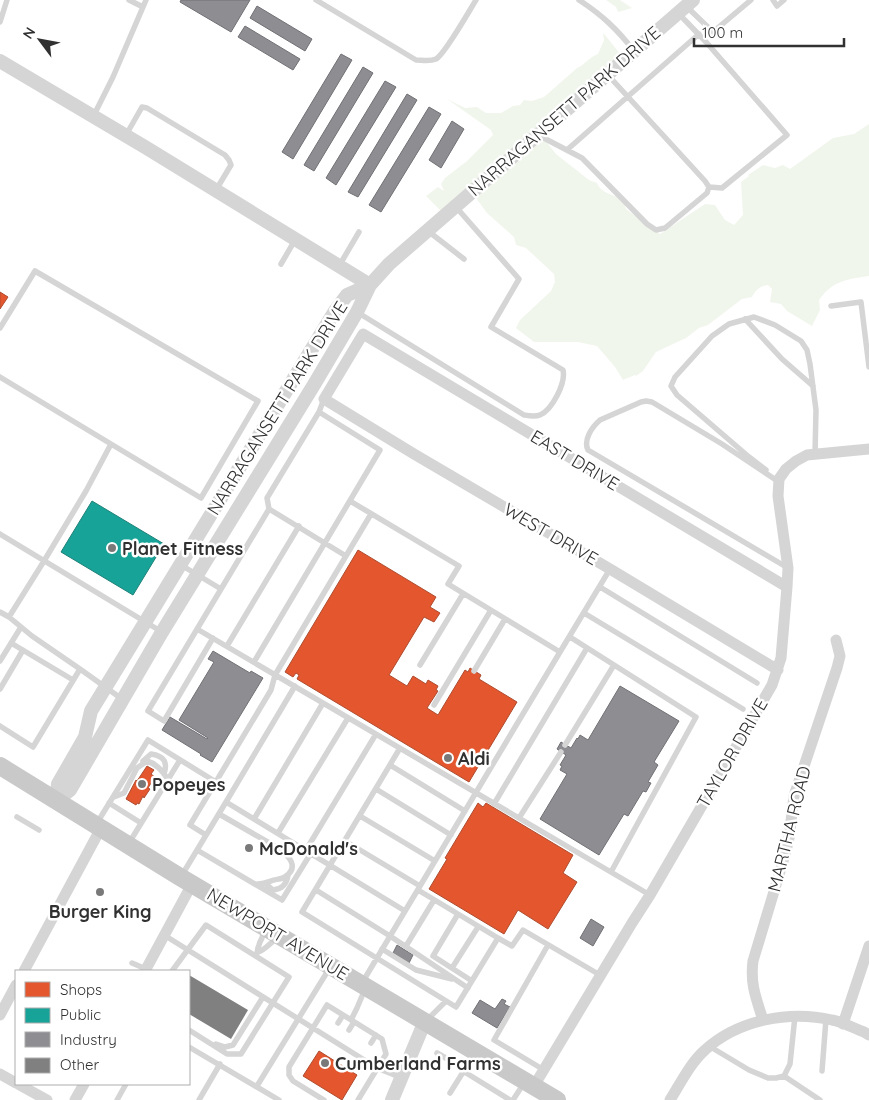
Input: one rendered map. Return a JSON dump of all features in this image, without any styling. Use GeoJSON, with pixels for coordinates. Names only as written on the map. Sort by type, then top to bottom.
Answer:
{"type":"FeatureCollection","features":[{"type":"Feature","properties":{"kind":"main road","name":"NEWPORT AVENUE"},"geometry":{"type":"LineString","coordinates":[[0,766],[186,880],[557,1100]]}},
{"type":"Feature","properties":{"kind":"street","name":"NARRAGANSETT PARK DRIVE"},"geometry":{"type":"LineString","coordinates":[[56,801],[70,790],[162,632],[315,383],[357,312],[370,285],[389,264],[686,6]]}},
{"type":"Feature","properties":{"kind":"street"},"geometry":{"type":"LineString","coordinates":[[0,61],[216,190],[370,285]]}},
{"type":"Feature","properties":{"kind":"street","name":"NARRAGANSETT PARK DRIVE"},"geometry":{"type":"LineString","coordinates":[[56,801],[58,784],[85,737],[91,711],[145,622],[335,311],[347,295],[370,285]]}},
{"type":"Feature","properties":{"kind":"street","name":"EAST DRIVE"},"geometry":{"type":"LineString","coordinates":[[324,399],[363,334],[787,587]]}},
{"type":"Feature","properties":{"kind":"street","name":"WEST DRIVE"},"geometry":{"type":"LineString","coordinates":[[324,399],[778,670]]}},
{"type":"Feature","properties":{"kind":"street"},"geometry":{"type":"LineString","coordinates":[[779,481],[786,468],[807,455],[869,449]]}},
{"type":"Feature","properties":{"kind":"street","name":"TAYLOR DRIVE"},"geometry":{"type":"LineString","coordinates":[[529,1083],[544,1070],[650,895],[772,685],[778,670],[782,644],[788,568],[778,496],[779,481]]}},
{"type":"Feature","properties":{"kind":"street","name":"MARTHA ROAD"},"geometry":{"type":"LineString","coordinates":[[763,1020],[755,996],[751,975],[753,961],[785,855],[794,796],[837,668],[840,656],[836,640]]}},
{"type":"Feature","properties":{"kind":"street"},"geometry":{"type":"LineString","coordinates":[[25,970],[98,827]]}},
{"type":"Feature","properties":{"kind":"street"},"geometry":{"type":"LineString","coordinates":[[145,970],[164,935],[186,880]]}},
{"type":"Feature","properties":{"kind":"street"},"geometry":{"type":"LineString","coordinates":[[843,1024],[869,946]]}},
{"type":"Feature","properties":{"kind":"street"},"geometry":{"type":"LineString","coordinates":[[0,1015],[15,988]]}},
{"type":"Feature","properties":{"kind":"street"},"geometry":{"type":"LineString","coordinates":[[670,1100],[690,1069],[709,1046],[732,1032],[763,1020],[795,1016],[826,1019],[869,1035]]}},
{"type":"Feature","properties":{"kind":"street"},"geometry":{"type":"LineString","coordinates":[[392,1100],[425,1021]]}},
{"type":"Feature","properties":{"kind":"street"},"geometry":{"type":"LineString","coordinates":[[0,1074],[15,1082]]}},
{"type":"Feature","properties":{"kind":"street"},"geometry":{"type":"LineString","coordinates":[[21,1085],[47,1100]]}},
{"type":"Feature","properties":{"kind":"street"},"geometry":{"type":"LineString","coordinates":[[75,1100],[83,1085]]}},
{"type":"Feature","properties":{"kind":"lane"},"geometry":{"type":"LineString","coordinates":[[0,22],[7,0]]}},
{"type":"Feature","properties":{"kind":"lane"},"geometry":{"type":"LineString","coordinates":[[129,0],[143,7]]}},
{"type":"Feature","properties":{"kind":"lane"},"geometry":{"type":"LineString","coordinates":[[94,117],[146,0]]}},
{"type":"Feature","properties":{"kind":"lane"},"geometry":{"type":"LineString","coordinates":[[316,0],[416,60],[427,61],[436,59],[444,52],[476,0]]}},
{"type":"Feature","properties":{"kind":"lane"},"geometry":{"type":"LineString","coordinates":[[579,0],[603,16],[634,51]]}},
{"type":"Feature","properties":{"kind":"lane"},"geometry":{"type":"LineString","coordinates":[[686,6],[713,32],[751,0]]}},
{"type":"Feature","properties":{"kind":"lane"},"geometry":{"type":"LineString","coordinates":[[772,0],[777,6],[784,0]]}},
{"type":"Feature","properties":{"kind":"lane"},"geometry":{"type":"LineString","coordinates":[[686,6],[699,34],[787,135],[722,188],[709,187]]}},
{"type":"Feature","properties":{"kind":"lane"},"geometry":{"type":"LineString","coordinates":[[568,150],[699,34]]}},
{"type":"Feature","properties":{"kind":"lane"},"geometry":{"type":"LineString","coordinates":[[607,74],[706,181],[709,187]]}},
{"type":"Feature","properties":{"kind":"lane"},"geometry":{"type":"LineString","coordinates":[[125,136],[142,107],[155,112],[225,155],[229,160],[231,165],[216,190]]}},
{"type":"Feature","properties":{"kind":"lane"},"geometry":{"type":"LineString","coordinates":[[537,134],[582,158],[647,224],[656,230],[665,228],[707,192],[709,187]]}},
{"type":"Feature","properties":{"kind":"lane"},"geometry":{"type":"LineString","coordinates":[[357,312],[524,415],[534,417],[541,415],[547,410],[561,388],[565,376],[563,370],[491,327],[519,279],[456,206]]}},
{"type":"Feature","properties":{"kind":"lane"},"geometry":{"type":"LineString","coordinates":[[428,231],[464,259]]}},
{"type":"Feature","properties":{"kind":"lane"},"geometry":{"type":"LineString","coordinates":[[339,266],[359,232]]}},
{"type":"Feature","properties":{"kind":"lane"},"geometry":{"type":"LineString","coordinates":[[281,264],[296,239]]}},
{"type":"Feature","properties":{"kind":"lane"},"geometry":{"type":"LineString","coordinates":[[0,328],[35,271],[258,401],[202,498]]}},
{"type":"Feature","properties":{"kind":"lane"},"geometry":{"type":"LineString","coordinates":[[831,306],[861,302],[869,366]]}},
{"type":"Feature","properties":{"kind":"lane"},"geometry":{"type":"LineString","coordinates":[[779,481],[677,395],[671,386],[676,377],[712,336],[729,324],[754,317],[775,325],[801,341],[807,350],[813,386],[816,410],[816,454]]}},
{"type":"Feature","properties":{"kind":"lane"},"geometry":{"type":"LineString","coordinates":[[745,319],[782,359],[813,386]]}},
{"type":"Feature","properties":{"kind":"lane"},"geometry":{"type":"LineString","coordinates":[[0,377],[216,507]]}},
{"type":"Feature","properties":{"kind":"lane"},"geometry":{"type":"LineString","coordinates":[[213,638],[164,721],[148,711],[269,509],[267,498],[319,412],[324,399]]}},
{"type":"Feature","properties":{"kind":"lane"},"geometry":{"type":"LineString","coordinates":[[779,481],[652,402],[640,402],[600,420],[586,441],[588,450],[788,568]]}},
{"type":"Feature","properties":{"kind":"lane"},"geometry":{"type":"LineString","coordinates":[[254,662],[380,450],[319,412]]}},
{"type":"Feature","properties":{"kind":"lane"},"geometry":{"type":"LineString","coordinates":[[8,617],[86,491],[111,444]]}},
{"type":"Feature","properties":{"kind":"lane"},"geometry":{"type":"LineString","coordinates":[[350,501],[459,566],[448,584],[560,652]]}},
{"type":"Feature","properties":{"kind":"lane"},"geometry":{"type":"LineString","coordinates":[[269,509],[346,556]]}},
{"type":"Feature","properties":{"kind":"lane"},"geometry":{"type":"LineString","coordinates":[[206,835],[190,825],[271,690],[275,675],[371,514]]}},
{"type":"Feature","properties":{"kind":"lane"},"geometry":{"type":"LineString","coordinates":[[226,646],[298,526]]}},
{"type":"Feature","properties":{"kind":"lane"},"geometry":{"type":"LineString","coordinates":[[0,534],[162,632]]}},
{"type":"Feature","properties":{"kind":"lane"},"geometry":{"type":"LineString","coordinates":[[181,565],[221,589]]}},
{"type":"Feature","properties":{"kind":"lane"},"geometry":{"type":"LineString","coordinates":[[349,1030],[364,985],[382,949],[610,569]]}},
{"type":"Feature","properties":{"kind":"lane"},"geometry":{"type":"LineString","coordinates":[[600,587],[757,683]]}},
{"type":"Feature","properties":{"kind":"lane"},"geometry":{"type":"LineString","coordinates":[[420,665],[463,594]]}},
{"type":"Feature","properties":{"kind":"lane"},"geometry":{"type":"LineString","coordinates":[[434,705],[490,610]]}},
{"type":"Feature","properties":{"kind":"lane"},"geometry":{"type":"LineString","coordinates":[[0,612],[122,699]]}},
{"type":"Feature","properties":{"kind":"lane"},"geometry":{"type":"LineString","coordinates":[[584,613],[743,709]]}},
{"type":"Feature","properties":{"kind":"lane"},"geometry":{"type":"LineString","coordinates":[[474,671],[505,619]]}},
{"type":"Feature","properties":{"kind":"lane"},"geometry":{"type":"LineString","coordinates":[[0,662],[21,627]]}},
{"type":"Feature","properties":{"kind":"lane"},"geometry":{"type":"LineString","coordinates":[[197,629],[650,895]]}},
{"type":"Feature","properties":{"kind":"lane"},"geometry":{"type":"LineString","coordinates":[[570,636],[696,717],[611,872]]}},
{"type":"Feature","properties":{"kind":"lane"},"geometry":{"type":"LineString","coordinates":[[11,643],[73,680]]}},
{"type":"Feature","properties":{"kind":"lane"},"geometry":{"type":"LineString","coordinates":[[494,804],[587,648]]}},
{"type":"Feature","properties":{"kind":"lane"},"geometry":{"type":"LineString","coordinates":[[0,689],[23,650]]}},
{"type":"Feature","properties":{"kind":"lane"},"geometry":{"type":"LineString","coordinates":[[565,745],[614,665]]}},
{"type":"Feature","properties":{"kind":"lane"},"geometry":{"type":"LineString","coordinates":[[0,726],[33,747],[80,668]]}},
{"type":"Feature","properties":{"kind":"lane"},"geometry":{"type":"LineString","coordinates":[[186,880],[197,850],[295,686]]}},
{"type":"Feature","properties":{"kind":"lane"},"geometry":{"type":"LineString","coordinates":[[254,818],[323,703]]}},
{"type":"Feature","properties":{"kind":"lane"},"geometry":{"type":"LineString","coordinates":[[278,833],[348,718]]}},
{"type":"Feature","properties":{"kind":"lane"},"geometry":{"type":"LineString","coordinates":[[197,850],[282,900],[308,851],[376,734]]}},
{"type":"Feature","properties":{"kind":"lane"},"geometry":{"type":"LineString","coordinates":[[98,827],[113,797],[148,740],[217,780]]}},
{"type":"Feature","properties":{"kind":"lane"},"geometry":{"type":"LineString","coordinates":[[400,748],[302,912],[456,1007],[498,938]]}},
{"type":"Feature","properties":{"kind":"lane"},"geometry":{"type":"LineString","coordinates":[[519,818],[561,752]]}},
{"type":"Feature","properties":{"kind":"lane"},"geometry":{"type":"LineString","coordinates":[[113,797],[124,793],[137,768],[151,754],[159,755],[164,759],[166,767],[164,774]]}},
{"type":"Feature","properties":{"kind":"lane"},"geometry":{"type":"LineString","coordinates":[[128,845],[180,760]]}},
{"type":"Feature","properties":{"kind":"lane"},"geometry":{"type":"LineString","coordinates":[[137,768],[147,761],[152,762],[168,780]]}},
{"type":"Feature","properties":{"kind":"lane"},"geometry":{"type":"LineString","coordinates":[[390,765],[465,811]]}},
{"type":"Feature","properties":{"kind":"lane"},"geometry":{"type":"LineString","coordinates":[[376,789],[451,835]]}},
{"type":"Feature","properties":{"kind":"lane"},"geometry":{"type":"LineString","coordinates":[[226,802],[405,911]]}},
{"type":"Feature","properties":{"kind":"lane"},"geometry":{"type":"LineString","coordinates":[[110,803],[141,823]]}},
{"type":"Feature","properties":{"kind":"lane"},"geometry":{"type":"LineString","coordinates":[[219,814],[284,852],[291,860],[292,870],[288,875],[286,884],[273,890],[266,884]]}},
{"type":"Feature","properties":{"kind":"lane"},"geometry":{"type":"LineString","coordinates":[[360,816],[435,861]]}},
{"type":"Feature","properties":{"kind":"lane"},"geometry":{"type":"LineString","coordinates":[[17,818],[39,830]]}},
{"type":"Feature","properties":{"kind":"lane"},"geometry":{"type":"LineString","coordinates":[[345,840],[419,888],[434,900],[512,946],[522,930],[600,975]]}},
{"type":"Feature","properties":{"kind":"lane"},"geometry":{"type":"LineString","coordinates":[[284,852],[291,841]]}},
{"type":"Feature","properties":{"kind":"lane"},"geometry":{"type":"LineString","coordinates":[[256,884],[266,884],[288,875]]}},
{"type":"Feature","properties":{"kind":"lane"},"geometry":{"type":"LineString","coordinates":[[316,890],[406,946],[468,988]]}},
{"type":"Feature","properties":{"kind":"lane"},"geometry":{"type":"LineString","coordinates":[[406,946],[434,900]]}},
{"type":"Feature","properties":{"kind":"lane"},"geometry":{"type":"LineString","coordinates":[[458,914],[433,956],[472,981]]}},
{"type":"Feature","properties":{"kind":"lane"},"geometry":{"type":"LineString","coordinates":[[173,970],[206,925],[257,954],[290,977],[241,1054],[227,1054],[190,1031]]}},
{"type":"Feature","properties":{"kind":"lane"},"geometry":{"type":"LineString","coordinates":[[257,954],[258,945],[263,938],[263,925]]}},
{"type":"Feature","properties":{"kind":"lane"},"geometry":{"type":"LineString","coordinates":[[452,968],[478,926]]}},
{"type":"Feature","properties":{"kind":"lane"},"geometry":{"type":"LineString","coordinates":[[164,935],[273,1004],[313,1028],[330,1035],[378,1068],[402,1078]]}},
{"type":"Feature","properties":{"kind":"lane"},"geometry":{"type":"LineString","coordinates":[[257,954],[265,950],[270,942],[282,936]]}},
{"type":"Feature","properties":{"kind":"lane"},"geometry":{"type":"LineString","coordinates":[[544,1070],[494,1040],[548,945]]}},
{"type":"Feature","properties":{"kind":"lane"},"geometry":{"type":"LineString","coordinates":[[382,949],[416,970],[456,980]]}},
{"type":"Feature","properties":{"kind":"lane"},"geometry":{"type":"LineString","coordinates":[[132,963],[145,970]]}},
{"type":"Feature","properties":{"kind":"lane"},"geometry":{"type":"LineString","coordinates":[[257,1086],[331,965]]}},
{"type":"Feature","properties":{"kind":"lane"},"geometry":{"type":"LineString","coordinates":[[200,1037],[225,1047],[233,1046],[263,997]]}},
{"type":"Feature","properties":{"kind":"lane"},"geometry":{"type":"LineString","coordinates":[[425,1021],[446,1001]]}},
{"type":"Feature","properties":{"kind":"lane"},"geometry":{"type":"LineString","coordinates":[[324,1100],[293,1081],[289,1075],[289,1066],[327,1005],[382,1039],[386,1054],[358,1100]]}},
{"type":"Feature","properties":{"kind":"lane"},"geometry":{"type":"LineString","coordinates":[[338,1023],[343,1015]]}},
{"type":"Feature","properties":{"kind":"lane"},"geometry":{"type":"LineString","coordinates":[[784,1076],[790,1064],[795,1016]]}},
{"type":"Feature","properties":{"kind":"lane"},"geometry":{"type":"LineString","coordinates":[[822,1071],[826,1019]]}},
{"type":"Feature","properties":{"kind":"lane"},"geometry":{"type":"LineString","coordinates":[[360,1036],[364,1028]]}},
{"type":"Feature","properties":{"kind":"lane"},"geometry":{"type":"LineString","coordinates":[[371,1043],[376,1035]]}},
{"type":"Feature","properties":{"kind":"lane"},"geometry":{"type":"LineString","coordinates":[[709,1046],[749,1070],[768,1078],[784,1076],[820,1100]]}},
{"type":"Feature","properties":{"kind":"lane"},"geometry":{"type":"LineString","coordinates":[[190,1048],[279,1100]]}},
{"type":"Feature","properties":{"kind":"lane"},"geometry":{"type":"LineString","coordinates":[[450,1094],[475,1052]]}},
{"type":"Feature","properties":{"kind":"lane"},"geometry":{"type":"LineString","coordinates":[[437,1053],[511,1100],[529,1083]]}},
{"type":"Feature","properties":{"kind":"lane"},"geometry":{"type":"LineString","coordinates":[[199,1100],[220,1064]]}},
{"type":"Feature","properties":{"kind":"lane"},"geometry":{"type":"LineString","coordinates":[[117,1100],[125,1085]]}},
{"type":"Feature","properties":{"kind":"shaded area"},"geometry":{"type":"Polygon","coordinates":[[[606,0],[620,0],[632,8],[618,12],[616,7],[606,0]]]}},
{"type":"Feature","properties":{"kind":"shaded area"},"geometry":{"type":"Polygon","coordinates":[[[603,33],[626,61],[542,136],[556,154],[589,180],[597,183],[604,191],[623,199],[626,209],[660,234],[705,204],[715,205],[725,220],[734,225],[743,215],[741,182],[748,175],[763,165],[775,168],[783,165],[790,169],[833,138],[854,134],[869,124],[869,276],[847,280],[829,289],[819,300],[820,310],[812,326],[787,311],[781,304],[770,302],[772,289],[768,285],[763,286],[752,297],[742,299],[708,325],[656,352],[643,371],[636,376],[623,380],[615,367],[597,346],[578,342],[534,342],[516,328],[520,320],[551,291],[555,282],[554,274],[526,248],[516,245],[514,237],[487,213],[473,194],[444,214],[426,196],[438,187],[444,191],[441,184],[445,178],[467,161],[493,135],[491,130],[447,99],[465,108],[477,107],[486,113],[501,113],[513,106],[520,105],[524,100],[532,101],[544,97],[577,68],[598,54],[604,40],[603,33]]]}},
{"type":"Feature","properties":{"kind":"building: Shops"},"geometry":{"type":"Polygon","coordinates":[[[0,292],[8,297],[0,309],[0,292]]]}},
{"type":"Feature","properties":{"kind":"building: Shops"},"geometry":{"type":"Polygon","coordinates":[[[358,550],[436,597],[430,607],[440,613],[434,622],[424,617],[389,675],[407,686],[413,676],[426,684],[428,680],[438,686],[436,690],[438,691],[427,708],[438,715],[465,670],[468,672],[470,668],[481,675],[479,679],[517,702],[469,782],[297,679],[299,675],[296,673],[293,677],[285,672],[358,550]]]}},
{"type":"Feature","properties":{"kind":"building: Shops","name":"Popeyes"},"geometry":{"type":"Polygon","coordinates":[[[147,766],[154,770],[151,774],[155,777],[144,798],[143,796],[139,804],[137,803],[136,805],[126,799],[136,780],[147,766]]]}},
{"type":"Feature","properties":{"kind":"building: Shops"},"geometry":{"type":"Polygon","coordinates":[[[478,803],[483,807],[486,803],[573,855],[563,873],[577,882],[548,929],[518,910],[504,934],[429,889],[478,803]]]}},
{"type":"Feature","properties":{"kind":"building: Shops","name":"Cumberland Farms"},"geometry":{"type":"Polygon","coordinates":[[[319,1051],[357,1075],[342,1100],[303,1076],[319,1051]]]}},
{"type":"Feature","properties":{"kind":"building: Public","name":"Planet Fitness"},"geometry":{"type":"Polygon","coordinates":[[[92,501],[164,544],[133,595],[61,552],[92,501]]]}},
{"type":"Feature","properties":{"kind":"building: Industry"},"geometry":{"type":"Polygon","coordinates":[[[181,0],[250,0],[231,32],[180,2],[181,0]]]}},
{"type":"Feature","properties":{"kind":"building: Industry"},"geometry":{"type":"Polygon","coordinates":[[[257,6],[312,39],[305,51],[250,18],[257,6]]]}},
{"type":"Feature","properties":{"kind":"building: Industry"},"geometry":{"type":"Polygon","coordinates":[[[245,26],[300,59],[293,70],[238,37],[245,26]]]}},
{"type":"Feature","properties":{"kind":"building: Industry"},"geometry":{"type":"Polygon","coordinates":[[[341,54],[352,60],[293,159],[282,152],[341,54]]]}},
{"type":"Feature","properties":{"kind":"building: Industry"},"geometry":{"type":"Polygon","coordinates":[[[363,67],[373,73],[314,171],[304,165],[363,67]]]}},
{"type":"Feature","properties":{"kind":"building: Industry"},"geometry":{"type":"Polygon","coordinates":[[[385,81],[396,87],[336,185],[326,178],[385,81]]]}},
{"type":"Feature","properties":{"kind":"building: Industry"},"geometry":{"type":"Polygon","coordinates":[[[407,94],[417,100],[358,197],[348,192],[407,94]]]}},
{"type":"Feature","properties":{"kind":"building: Industry"},"geometry":{"type":"Polygon","coordinates":[[[429,107],[441,114],[381,212],[369,205],[429,107]]]}},
{"type":"Feature","properties":{"kind":"building: Industry"},"geometry":{"type":"Polygon","coordinates":[[[452,121],[464,129],[441,168],[429,160],[452,121]]]}},
{"type":"Feature","properties":{"kind":"building: Industry"},"geometry":{"type":"Polygon","coordinates":[[[213,651],[250,673],[251,671],[263,678],[212,762],[162,730],[170,717],[208,738],[179,720],[214,662],[208,659],[213,651]]]}},
{"type":"Feature","properties":{"kind":"building: Industry"},"geometry":{"type":"Polygon","coordinates":[[[620,686],[679,721],[654,762],[658,765],[648,782],[651,783],[646,792],[643,791],[628,816],[624,814],[599,855],[540,819],[567,774],[560,770],[562,766],[560,765],[566,755],[557,749],[561,742],[571,748],[580,735],[588,740],[620,686]]]}},
{"type":"Feature","properties":{"kind":"building: Industry"},"geometry":{"type":"Polygon","coordinates":[[[591,919],[604,927],[593,946],[580,938],[591,919]]]}},
{"type":"Feature","properties":{"kind":"building: Industry"},"geometry":{"type":"Polygon","coordinates":[[[397,945],[413,955],[409,963],[393,953],[397,945]]]}},
{"type":"Feature","properties":{"kind":"building: Industry"},"geometry":{"type":"Polygon","coordinates":[[[502,999],[506,1001],[504,1004],[510,1007],[497,1028],[472,1013],[480,1000],[495,1009],[502,999]]]}},
{"type":"Feature","properties":{"kind":"building: Other"},"geometry":{"type":"Polygon","coordinates":[[[190,976],[248,1010],[231,1039],[190,1015],[190,976]]]}},
{"type":"Feature","properties":{"kind":"place","name":"Planet Fitness"},"geometry":{"type":"Point","coordinates":[112,548]}},
{"type":"Feature","properties":{"kind":"place","name":"Aldi"},"geometry":{"type":"Point","coordinates":[448,758]}},
{"type":"Feature","properties":{"kind":"place","name":"Popeyes"},"geometry":{"type":"Point","coordinates":[142,784]}},
{"type":"Feature","properties":{"kind":"place","name":"McDonald's"},"geometry":{"type":"Point","coordinates":[249,848]}},
{"type":"Feature","properties":{"kind":"place","name":"Burger King"},"geometry":{"type":"Point","coordinates":[100,892]}},
{"type":"Feature","properties":{"kind":"place","name":"Cumberland Farms"},"geometry":{"type":"Point","coordinates":[325,1063]}}]}
